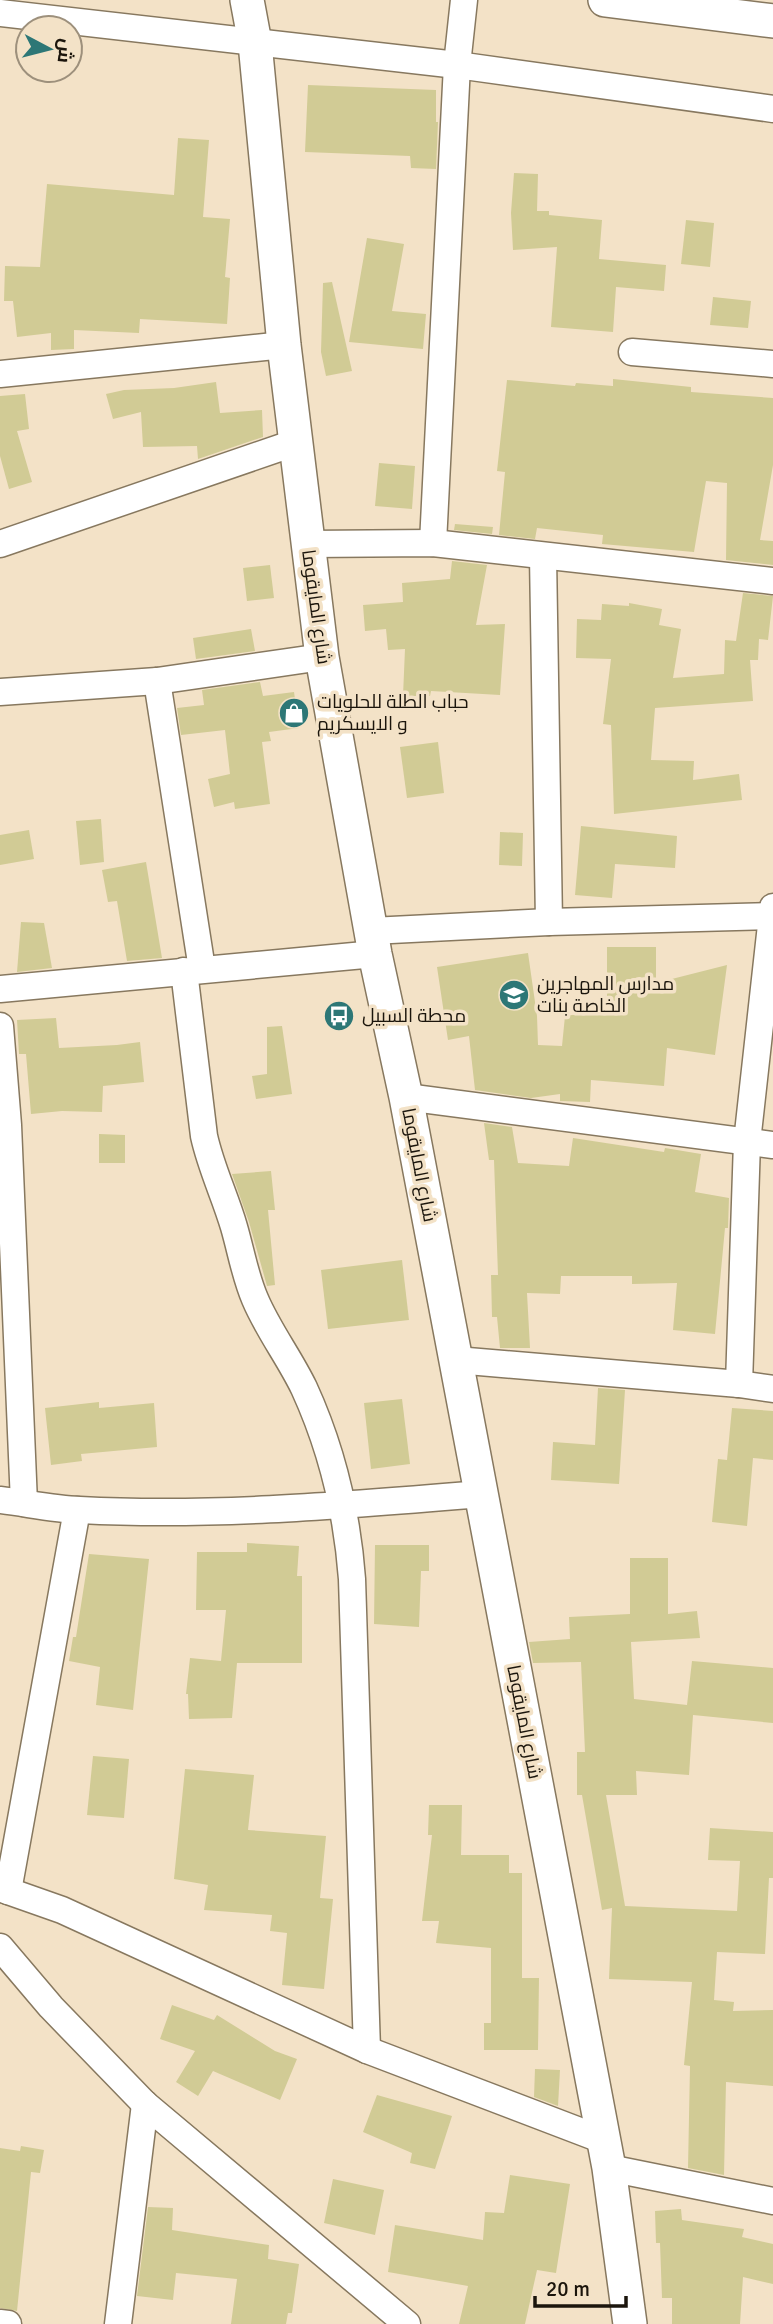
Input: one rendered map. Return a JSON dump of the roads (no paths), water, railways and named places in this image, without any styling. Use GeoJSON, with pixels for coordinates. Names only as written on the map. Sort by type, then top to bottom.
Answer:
{"type":"FeatureCollection","features":[{"type":"Feature","properties":{"kind":"street","name":"شارع المايقوما"},"geometry":{"type":"LineString","coordinates":[[247,0],[256,43],[294,443],[322,657],[373,943],[406,1097],[606,2154],[631,2324]]}},
{"type":"Feature","properties":{"kind":"street"},"geometry":{"type":"LineString","coordinates":[[433,543],[457,65],[464,0]]}},
{"type":"Feature","properties":{"kind":"street"},"geometry":{"type":"LineString","coordinates":[[605,0],[773,21]]}},
{"type":"Feature","properties":{"kind":"street"},"geometry":{"type":"LineString","coordinates":[[3,9],[256,43],[457,65],[773,109]]}},
{"type":"Feature","properties":{"kind":"street"},"geometry":{"type":"LineString","coordinates":[[0,374],[284,345]]}},
{"type":"Feature","properties":{"kind":"street"},"geometry":{"type":"LineString","coordinates":[[632,352],[773,365]]}},
{"type":"Feature","properties":{"kind":"street"},"geometry":{"type":"LineString","coordinates":[[0,544],[294,443]]}},
{"type":"Feature","properties":{"kind":"street"},"geometry":{"type":"LineString","coordinates":[[308,544],[433,543],[773,581]]}},
{"type":"Feature","properties":{"kind":"street"},"geometry":{"type":"LineString","coordinates":[[543,556],[549,922]]}},
{"type":"Feature","properties":{"kind":"street"},"geometry":{"type":"LineString","coordinates":[[0,692],[157,681],[322,657]]}},
{"type":"Feature","properties":{"kind":"street"},"geometry":{"type":"LineString","coordinates":[[157,681],[193,970],[204,1136],[209,1161],[234,1229],[242,1265],[253,1296],[303,1386],[329,1450],[343,1506],[352,1579],[366,2050]]}},
{"type":"Feature","properties":{"kind":"street"},"geometry":{"type":"LineString","coordinates":[[739,1384],[760,1144],[773,907]]}},
{"type":"Feature","properties":{"kind":"street"},"geometry":{"type":"LineString","coordinates":[[0,989],[193,970],[373,943],[549,922],[773,916]]}},
{"type":"Feature","properties":{"kind":"street"},"geometry":{"type":"LineString","coordinates":[[0,1026],[12,1502],[77,1510],[171,1513],[343,1506],[481,1494]]}},
{"type":"Feature","properties":{"kind":"street"},"geometry":{"type":"LineString","coordinates":[[406,1097],[760,1144]]}},
{"type":"Feature","properties":{"kind":"street"},"geometry":{"type":"LineString","coordinates":[[456,1360],[773,1389]]}},
{"type":"Feature","properties":{"kind":"street"},"geometry":{"type":"LineString","coordinates":[[77,1510],[4,1889],[62,1910],[366,2050],[606,2154],[773,2201]]}},
{"type":"Feature","properties":{"kind":"street"},"geometry":{"type":"LineString","coordinates":[[0,1947],[51,2007],[145,2104],[407,2324]]}},
{"type":"Feature","properties":{"kind":"street"},"geometry":{"type":"LineString","coordinates":[[118,2324],[145,2104]]}},
{"type":"Feature","properties":{"kind":"street"},"geometry":{"type":"LineString","coordinates":[[0,2323],[8,2324]]}},
{"type":"Feature","properties":{"kind":"place","name":"حباب الطلة للحلويات و الايسكريم"},"geometry":{"type":"Point","coordinates":[294,713]}},
{"type":"Feature","properties":{"kind":"place","name":"مدارس المهاجرين الخاصة بنات"},"geometry":{"type":"Point","coordinates":[514,995]}},
{"type":"Feature","properties":{"kind":"place","name":"محطة السبيل"},"geometry":{"type":"Point","coordinates":[339,1016]}}]}
